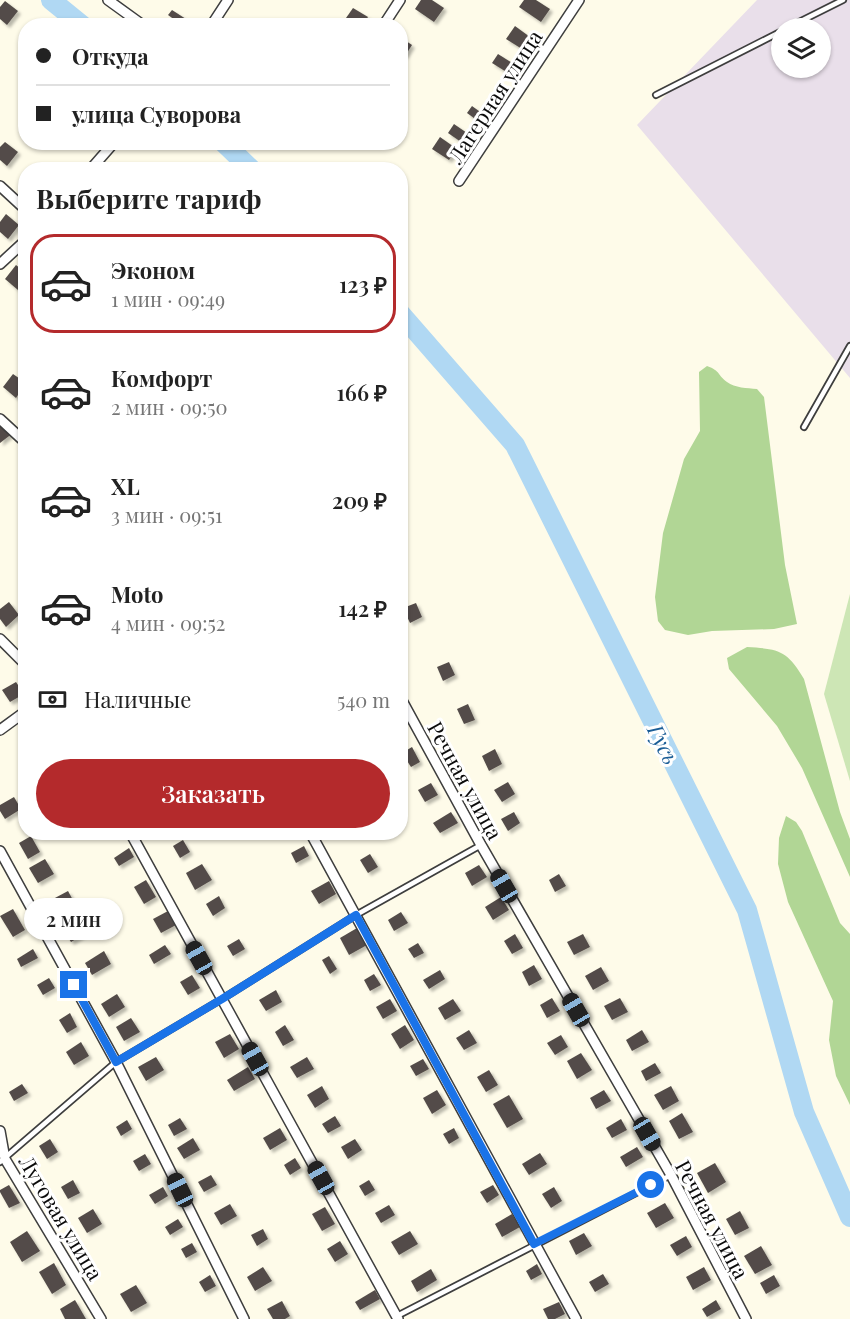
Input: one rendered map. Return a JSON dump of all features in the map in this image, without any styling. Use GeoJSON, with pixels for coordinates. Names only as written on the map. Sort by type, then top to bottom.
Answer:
{"type":"FeatureCollection","features":[{"type":"Feature","properties":{"kind":"street"},"geometry":{"type":"LineString","coordinates":[[108,0],[133,18]]}},
{"type":"Feature","properties":{"kind":"street"},"geometry":{"type":"LineString","coordinates":[[216,18],[228,0]]}},
{"type":"Feature","properties":{"kind":"street"},"geometry":{"type":"LineString","coordinates":[[388,18],[400,0]]}},
{"type":"Feature","properties":{"kind":"street","name":"Лагерная улица"},"geometry":{"type":"LineString","coordinates":[[459,181],[579,0]]}},
{"type":"Feature","properties":{"kind":"street"},"geometry":{"type":"LineString","coordinates":[[97,162],[108,150]]}},
{"type":"Feature","properties":{"kind":"street"},"geometry":{"type":"LineString","coordinates":[[0,186],[18,203]]}},
{"type":"Feature","properties":{"kind":"street"},"geometry":{"type":"LineString","coordinates":[[0,264],[18,247]]}},
{"type":"Feature","properties":{"kind":"street"},"geometry":{"type":"LineString","coordinates":[[0,419],[18,436]]}},
{"type":"Feature","properties":{"kind":"street"},"geometry":{"type":"LineString","coordinates":[[0,639],[18,657]]}},
{"type":"Feature","properties":{"kind":"street","name":"Речная улица"},"geometry":{"type":"LineString","coordinates":[[408,712],[481,845],[671,1175],[746,1319]]}},
{"type":"Feature","properties":{"kind":"street"},"geometry":{"type":"LineString","coordinates":[[0,730],[18,717]]}},
{"type":"Feature","properties":{"kind":"street"},"geometry":{"type":"LineString","coordinates":[[134,840],[396,1318]]}},
{"type":"Feature","properties":{"kind":"street"},"geometry":{"type":"LineString","coordinates":[[314,840],[576,1319]]}},
{"type":"Feature","properties":{"kind":"street"},"geometry":{"type":"LineString","coordinates":[[0,851],[116,1062],[244,1319]]}},
{"type":"Feature","properties":{"kind":"street","name":"Луговая улица"},"geometry":{"type":"LineString","coordinates":[[0,1131],[3,1161],[101,1319]]}},
{"type":"Feature","properties":{"kind":"lane"},"geometry":{"type":"LineString","coordinates":[[807,18],[843,0]]}},
{"type":"Feature","properties":{"kind":"lane"},"geometry":{"type":"LineString","coordinates":[[656,95],[771,37]]}},
{"type":"Feature","properties":{"kind":"lane"},"geometry":{"type":"LineString","coordinates":[[804,427],[850,346]]}},
{"type":"Feature","properties":{"kind":"lane"},"geometry":{"type":"LineString","coordinates":[[3,1161],[116,1062],[356,915],[481,845]]}},
{"type":"Feature","properties":{"kind":"lane"},"geometry":{"type":"LineString","coordinates":[[396,1318],[534,1244],[671,1175]]}},
{"type":"Feature","properties":{"kind":"shaded area"},"geometry":{"type":"Polygon","coordinates":[[[757,0],[850,0],[850,378],[637,125],[757,0]]]}},
{"type":"Feature","properties":{"kind":"green space"},"geometry":{"type":"Polygon","coordinates":[[[707,366],[730,384],[757,389],[764,397],[785,565],[797,624],[774,629],[712,631],[688,635],[665,630],[658,621],[655,597],[663,533],[684,459],[700,431],[699,372],[707,366]]]}},
{"type":"Feature","properties":{"kind":"green space"},"geometry":{"type":"Polygon","coordinates":[[[850,594],[850,781],[824,694],[850,594]]]}},
{"type":"Feature","properties":{"kind":"green space"},"geometry":{"type":"Polygon","coordinates":[[[747,647],[775,650],[781,653],[792,662],[804,679],[840,812],[850,839],[850,877],[802,768],[777,726],[729,669],[727,658],[747,647]]]}},
{"type":"Feature","properties":{"kind":"green space"},"geometry":{"type":"Polygon","coordinates":[[[786,816],[796,822],[802,831],[840,923],[850,934],[850,1105],[836,1076],[829,1040],[833,1001],[788,902],[778,864],[779,838],[786,816]]]}},
{"type":"Feature","properties":{"kind":"building"},"geometry":{"type":"Polygon","coordinates":[[[421,0],[432,0],[444,8],[434,22],[415,9],[421,0]]]}},
{"type":"Feature","properties":{"kind":"building"},"geometry":{"type":"Polygon","coordinates":[[[524,0],[536,0],[550,9],[541,22],[519,7],[524,0]]]}},
{"type":"Feature","properties":{"kind":"building"},"geometry":{"type":"Polygon","coordinates":[[[5,1],[18,11],[7,25],[0,19],[0,7],[5,1]]]}},
{"type":"Feature","properties":{"kind":"building"},"geometry":{"type":"Polygon","coordinates":[[[353,8],[368,17],[367,18],[346,18],[353,8]]]}},
{"type":"Feature","properties":{"kind":"building"},"geometry":{"type":"Polygon","coordinates":[[[172,10],[184,18],[172,18],[168,15],[172,10]]]}},
{"type":"Feature","properties":{"kind":"building"},"geometry":{"type":"Polygon","coordinates":[[[515,26],[530,37],[522,49],[506,39],[515,26]]]}},
{"type":"Feature","properties":{"kind":"building"},"geometry":{"type":"Polygon","coordinates":[[[498,54],[514,64],[508,73],[492,63],[498,54]]]}},
{"type":"Feature","properties":{"kind":"building"},"geometry":{"type":"Polygon","coordinates":[[[472,106],[483,114],[478,121],[467,113],[472,106]]]}},
{"type":"Feature","properties":{"kind":"building"},"geometry":{"type":"Polygon","coordinates":[[[454,124],[467,133],[461,142],[448,133],[454,124]]]}},
{"type":"Feature","properties":{"kind":"building"},"geometry":{"type":"Polygon","coordinates":[[[440,137],[457,149],[449,160],[432,149],[440,137]]]}},
{"type":"Feature","properties":{"kind":"building"},"geometry":{"type":"Polygon","coordinates":[[[5,142],[18,152],[7,166],[0,160],[0,147],[5,142]]]}},
{"type":"Feature","properties":{"kind":"building"},"geometry":{"type":"Polygon","coordinates":[[[6,214],[18,224],[8,239],[0,232],[0,222],[6,214]]]}},
{"type":"Feature","properties":{"kind":"building"},"geometry":{"type":"Polygon","coordinates":[[[16,265],[18,267],[18,290],[5,279],[16,265]]]}},
{"type":"Feature","properties":{"kind":"building"},"geometry":{"type":"Polygon","coordinates":[[[13,374],[18,377],[16,398],[3,387],[13,374]]]}},
{"type":"Feature","properties":{"kind":"building"},"geometry":{"type":"Polygon","coordinates":[[[0,422],[13,433],[0,443],[0,422]]]}},
{"type":"Feature","properties":{"kind":"building"},"geometry":{"type":"Polygon","coordinates":[[[9,602],[18,616],[6,627],[0,619],[0,609],[9,602]]]}},
{"type":"Feature","properties":{"kind":"building"},"geometry":{"type":"Polygon","coordinates":[[[416,603],[422,617],[410,623],[408,606],[416,603]]]}},
{"type":"Feature","properties":{"kind":"building"},"geometry":{"type":"Polygon","coordinates":[[[449,662],[455,675],[443,681],[437,667],[449,662]]]}},
{"type":"Feature","properties":{"kind":"building"},"geometry":{"type":"Polygon","coordinates":[[[16,682],[18,697],[10,702],[2,690],[16,682]]]}},
{"type":"Feature","properties":{"kind":"building"},"geometry":{"type":"Polygon","coordinates":[[[468,704],[475,720],[464,724],[457,709],[468,704]]]}},
{"type":"Feature","properties":{"kind":"building"},"geometry":{"type":"Polygon","coordinates":[[[412,747],[420,762],[411,767],[408,762],[408,749],[412,747]]]}},
{"type":"Feature","properties":{"kind":"building"},"geometry":{"type":"Polygon","coordinates":[[[495,749],[502,764],[489,771],[482,756],[495,749]]]}},
{"type":"Feature","properties":{"kind":"building"},"geometry":{"type":"Polygon","coordinates":[[[508,782],[515,794],[502,802],[494,790],[508,782]]]}},
{"type":"Feature","properties":{"kind":"building"},"geometry":{"type":"Polygon","coordinates":[[[431,783],[438,795],[425,802],[418,790],[431,783]]]}},
{"type":"Feature","properties":{"kind":"building"},"geometry":{"type":"Polygon","coordinates":[[[14,797],[18,804],[18,811],[5,819],[0,811],[0,805],[14,797]]]}},
{"type":"Feature","properties":{"kind":"building"},"geometry":{"type":"Polygon","coordinates":[[[451,812],[458,823],[440,833],[433,823],[451,812]]]}},
{"type":"Feature","properties":{"kind":"building"},"geometry":{"type":"Polygon","coordinates":[[[514,812],[520,823],[508,831],[501,819],[514,812]]]}},
{"type":"Feature","properties":{"kind":"building"},"geometry":{"type":"Polygon","coordinates":[[[24,840],[33,840],[40,852],[28,859],[19,843],[24,840]]]}},
{"type":"Feature","properties":{"kind":"building"},"geometry":{"type":"Polygon","coordinates":[[[183,840],[190,852],[180,858],[173,846],[183,840]]]}},
{"type":"Feature","properties":{"kind":"building"},"geometry":{"type":"Polygon","coordinates":[[[304,846],[309,856],[296,863],[291,853],[304,846]]]}},
{"type":"Feature","properties":{"kind":"building"},"geometry":{"type":"Polygon","coordinates":[[[129,848],[134,857],[119,866],[114,858],[129,848]]]}},
{"type":"Feature","properties":{"kind":"building"},"geometry":{"type":"Polygon","coordinates":[[[370,854],[378,867],[368,873],[360,860],[370,854]]]}},
{"type":"Feature","properties":{"kind":"building"},"geometry":{"type":"Polygon","coordinates":[[[45,859],[54,874],[38,883],[29,868],[45,859]]]}},
{"type":"Feature","properties":{"kind":"building"},"geometry":{"type":"Polygon","coordinates":[[[202,864],[212,880],[195,890],[186,873],[202,864]]]}},
{"type":"Feature","properties":{"kind":"building"},"geometry":{"type":"Polygon","coordinates":[[[479,865],[487,877],[472,886],[465,873],[479,865]]]}},
{"type":"Feature","properties":{"kind":"building"},"geometry":{"type":"Polygon","coordinates":[[[559,874],[566,886],[555,892],[549,880],[559,874]]]}},
{"type":"Feature","properties":{"kind":"building"},"geometry":{"type":"Polygon","coordinates":[[[146,880],[156,897],[144,904],[134,887],[146,880]]]}},
{"type":"Feature","properties":{"kind":"building"},"geometry":{"type":"Polygon","coordinates":[[[329,881],[336,894],[319,904],[311,891],[329,881]]]}},
{"type":"Feature","properties":{"kind":"building"},"geometry":{"type":"Polygon","coordinates":[[[68,891],[74,902],[60,910],[53,899],[68,891]]]}},
{"type":"Feature","properties":{"kind":"building"},"geometry":{"type":"Polygon","coordinates":[[[219,896],[225,908],[213,916],[206,904],[219,896]]]}},
{"type":"Feature","properties":{"kind":"building"},"geometry":{"type":"Polygon","coordinates":[[[501,897],[509,910],[493,920],[485,907],[501,897]]]}},
{"type":"Feature","properties":{"kind":"building"},"geometry":{"type":"Polygon","coordinates":[[[13,909],[25,930],[13,937],[0,916],[13,909]]]}},
{"type":"Feature","properties":{"kind":"building"},"geometry":{"type":"Polygon","coordinates":[[[168,911],[176,925],[161,933],[153,919],[168,911]]]}},
{"type":"Feature","properties":{"kind":"building"},"geometry":{"type":"Polygon","coordinates":[[[401,912],[408,923],[394,931],[388,920],[401,912]]]}},
{"type":"Feature","properties":{"kind":"building"},"geometry":{"type":"Polygon","coordinates":[[[77,925],[83,935],[71,942],[65,932],[77,925]]]}},
{"type":"Feature","properties":{"kind":"building"},"geometry":{"type":"Polygon","coordinates":[[[357,928],[367,945],[349,955],[340,938],[357,928]]]}},
{"type":"Feature","properties":{"kind":"building"},"geometry":{"type":"Polygon","coordinates":[[[515,934],[523,948],[512,954],[504,941],[515,934]]]}},
{"type":"Feature","properties":{"kind":"building"},"geometry":{"type":"Polygon","coordinates":[[[583,934],[590,947],[574,955],[567,942],[583,934]]]}},
{"type":"Feature","properties":{"kind":"building"},"geometry":{"type":"Polygon","coordinates":[[[239,939],[245,949],[233,956],[227,946],[239,939]]]}},
{"type":"Feature","properties":{"kind":"building"},"geometry":{"type":"Polygon","coordinates":[[[418,943],[424,953],[414,958],[408,949],[418,943]]]}},
{"type":"Feature","properties":{"kind":"building"},"geometry":{"type":"Polygon","coordinates":[[[165,945],[171,954],[154,964],[149,955],[165,945]]]}},
{"type":"Feature","properties":{"kind":"building"},"geometry":{"type":"Polygon","coordinates":[[[33,949],[38,958],[21,967],[17,959],[33,949]]]}},
{"type":"Feature","properties":{"kind":"building"},"geometry":{"type":"Polygon","coordinates":[[[104,951],[111,964],[92,975],[85,963],[104,951]]]}},
{"type":"Feature","properties":{"kind":"building"},"geometry":{"type":"Polygon","coordinates":[[[329,956],[337,969],[330,974],[322,960],[329,956]]]}},
{"type":"Feature","properties":{"kind":"building"},"geometry":{"type":"Polygon","coordinates":[[[534,965],[542,979],[529,986],[522,972],[534,965]]]}},
{"type":"Feature","properties":{"kind":"building"},"geometry":{"type":"Polygon","coordinates":[[[601,967],[609,981],[593,990],[585,976],[601,967]]]}},
{"type":"Feature","properties":{"kind":"building"},"geometry":{"type":"Polygon","coordinates":[[[440,970],[445,979],[429,989],[423,980],[440,970]]]}},
{"type":"Feature","properties":{"kind":"building"},"geometry":{"type":"Polygon","coordinates":[[[374,974],[381,985],[370,991],[364,980],[374,974]]]}},
{"type":"Feature","properties":{"kind":"building"},"geometry":{"type":"Polygon","coordinates":[[[192,975],[200,988],[188,995],[180,982],[192,975]]]}},
{"type":"Feature","properties":{"kind":"building"},"geometry":{"type":"Polygon","coordinates":[[[49,978],[55,988],[43,995],[37,985],[49,978]]]}},
{"type":"Feature","properties":{"kind":"building"},"geometry":{"type":"Polygon","coordinates":[[[276,990],[282,1002],[266,1011],[259,1000],[276,990]]]}},
{"type":"Feature","properties":{"kind":"building"},"geometry":{"type":"Polygon","coordinates":[[[117,994],[125,1007],[109,1017],[101,1004],[117,994]]]}},
{"type":"Feature","properties":{"kind":"building"},"geometry":{"type":"Polygon","coordinates":[[[552,998],[560,1011],[547,1018],[540,1005],[552,998]]]}},
{"type":"Feature","properties":{"kind":"building"},"geometry":{"type":"Polygon","coordinates":[[[620,998],[628,1012],[612,1020],[604,1006],[620,998]]]}},
{"type":"Feature","properties":{"kind":"building"},"geometry":{"type":"Polygon","coordinates":[[[390,999],[397,1011],[383,1019],[376,1007],[390,999]]]}},
{"type":"Feature","properties":{"kind":"building"},"geometry":{"type":"Polygon","coordinates":[[[453,999],[461,1011],[445,1020],[438,1008],[453,999]]]}},
{"type":"Feature","properties":{"kind":"building"},"geometry":{"type":"Polygon","coordinates":[[[70,1013],[77,1027],[67,1033],[59,1020],[70,1013]]]}},
{"type":"Feature","properties":{"kind":"building"},"geometry":{"type":"Polygon","coordinates":[[[131,1018],[140,1032],[124,1041],[116,1027],[131,1018]]]}},
{"type":"Feature","properties":{"kind":"building"},"geometry":{"type":"Polygon","coordinates":[[[285,1025],[294,1040],[283,1046],[275,1032],[285,1025]]]}},
{"type":"Feature","properties":{"kind":"building"},"geometry":{"type":"Polygon","coordinates":[[[405,1025],[414,1040],[400,1049],[391,1034],[405,1025]]]}},
{"type":"Feature","properties":{"kind":"building"},"geometry":{"type":"Polygon","coordinates":[[[469,1030],[477,1043],[464,1050],[456,1038],[469,1030]]]}},
{"type":"Feature","properties":{"kind":"building"},"geometry":{"type":"Polygon","coordinates":[[[642,1030],[649,1042],[632,1051],[626,1040],[642,1030]]]}},
{"type":"Feature","properties":{"kind":"building"},"geometry":{"type":"Polygon","coordinates":[[[230,1034],[239,1049],[224,1058],[215,1042],[230,1034]]]}},
{"type":"Feature","properties":{"kind":"building"},"geometry":{"type":"Polygon","coordinates":[[[561,1035],[568,1047],[555,1055],[547,1043],[561,1035]]]}},
{"type":"Feature","properties":{"kind":"building"},"geometry":{"type":"Polygon","coordinates":[[[81,1042],[89,1056],[74,1065],[66,1052],[81,1042]]]}},
{"type":"Feature","properties":{"kind":"building"},"geometry":{"type":"Polygon","coordinates":[[[581,1053],[592,1070],[577,1079],[567,1061],[581,1053]]]}},
{"type":"Feature","properties":{"kind":"building"},"geometry":{"type":"Polygon","coordinates":[[[156,1057],[164,1070],[146,1081],[138,1067],[156,1057]]]}},
{"type":"Feature","properties":{"kind":"building"},"geometry":{"type":"Polygon","coordinates":[[[307,1057],[314,1069],[297,1078],[290,1067],[307,1057]]]}},
{"type":"Feature","properties":{"kind":"building"},"geometry":{"type":"Polygon","coordinates":[[[423,1059],[429,1069],[416,1076],[410,1066],[423,1059]]]}},
{"type":"Feature","properties":{"kind":"building"},"geometry":{"type":"Polygon","coordinates":[[[655,1063],[661,1073],[646,1081],[641,1071],[655,1063]]]}},
{"type":"Feature","properties":{"kind":"building"},"geometry":{"type":"Polygon","coordinates":[[[248,1067],[255,1079],[234,1091],[227,1080],[248,1067]]]}},
{"type":"Feature","properties":{"kind":"building"},"geometry":{"type":"Polygon","coordinates":[[[489,1070],[498,1085],[486,1092],[477,1077],[489,1070]]]}},
{"type":"Feature","properties":{"kind":"building"},"geometry":{"type":"Polygon","coordinates":[[[22,1084],[28,1093],[14,1101],[9,1092],[22,1084]]]}},
{"type":"Feature","properties":{"kind":"building"},"geometry":{"type":"Polygon","coordinates":[[[322,1086],[329,1099],[315,1108],[307,1095],[322,1086]]]}},
{"type":"Feature","properties":{"kind":"building"},"geometry":{"type":"Polygon","coordinates":[[[671,1086],[679,1101],[663,1110],[654,1095],[671,1086]]]}},
{"type":"Feature","properties":{"kind":"building"},"geometry":{"type":"Polygon","coordinates":[[[437,1090],[446,1105],[432,1114],[423,1098],[437,1090]]]}},
{"type":"Feature","properties":{"kind":"building"},"geometry":{"type":"Polygon","coordinates":[[[604,1090],[611,1101],[596,1109],[590,1098],[604,1090]]]}},
{"type":"Feature","properties":{"kind":"building"},"geometry":{"type":"Polygon","coordinates":[[[509,1095],[523,1119],[507,1128],[493,1104],[509,1095]]]}},
{"type":"Feature","properties":{"kind":"building"},"geometry":{"type":"Polygon","coordinates":[[[682,1113],[693,1132],[679,1139],[669,1121],[682,1113]]]}},
{"type":"Feature","properties":{"kind":"building"},"geometry":{"type":"Polygon","coordinates":[[[335,1116],[341,1126],[328,1133],[322,1124],[335,1116]]]}},
{"type":"Feature","properties":{"kind":"building"},"geometry":{"type":"Polygon","coordinates":[[[180,1118],[187,1129],[174,1136],[168,1125],[180,1118]]]}},
{"type":"Feature","properties":{"kind":"building"},"geometry":{"type":"Polygon","coordinates":[[[621,1119],[627,1130],[612,1138],[606,1128],[621,1119]]]}},
{"type":"Feature","properties":{"kind":"building"},"geometry":{"type":"Polygon","coordinates":[[[127,1120],[132,1129],[121,1136],[116,1127],[127,1120]]]}},
{"type":"Feature","properties":{"kind":"building"},"geometry":{"type":"Polygon","coordinates":[[[280,1128],[287,1140],[270,1150],[263,1138],[280,1128]]]}},
{"type":"Feature","properties":{"kind":"building"},"geometry":{"type":"Polygon","coordinates":[[[454,1128],[459,1138],[449,1144],[443,1134],[454,1128]]]}},
{"type":"Feature","properties":{"kind":"building"},"geometry":{"type":"Polygon","coordinates":[[[193,1138],[200,1150],[184,1159],[177,1148],[193,1138]]]}},
{"type":"Feature","properties":{"kind":"building"},"geometry":{"type":"Polygon","coordinates":[[[50,1139],[58,1152],[47,1159],[39,1146],[50,1139]]]}},
{"type":"Feature","properties":{"kind":"building"},"geometry":{"type":"Polygon","coordinates":[[[355,1139],[362,1150],[348,1159],[341,1147],[355,1139]]]}},
{"type":"Feature","properties":{"kind":"building"},"geometry":{"type":"Polygon","coordinates":[[[637,1147],[643,1157],[626,1167],[620,1157],[637,1147]]]}},
{"type":"Feature","properties":{"kind":"building"},"geometry":{"type":"Polygon","coordinates":[[[540,1153],[547,1164],[529,1175],[522,1164],[540,1153]]]}},
{"type":"Feature","properties":{"kind":"building"},"geometry":{"type":"Polygon","coordinates":[[[145,1154],[151,1164],[139,1171],[133,1161],[145,1154]]]}},
{"type":"Feature","properties":{"kind":"building"},"geometry":{"type":"Polygon","coordinates":[[[295,1158],[301,1168],[290,1175],[284,1165],[295,1158]]]}},
{"type":"Feature","properties":{"kind":"building"},"geometry":{"type":"Polygon","coordinates":[[[715,1163],[726,1182],[708,1193],[697,1173],[715,1163]]]}},
{"type":"Feature","properties":{"kind":"building"},"geometry":{"type":"Polygon","coordinates":[[[211,1175],[217,1185],[204,1192],[198,1182],[211,1175]]]}},
{"type":"Feature","properties":{"kind":"building"},"geometry":{"type":"Polygon","coordinates":[[[73,1180],[80,1193],[68,1199],[61,1187],[73,1180]]]}},
{"type":"Feature","properties":{"kind":"building"},"geometry":{"type":"Polygon","coordinates":[[[369,1180],[375,1190],[365,1196],[359,1186],[369,1180]]]}},
{"type":"Feature","properties":{"kind":"building"},"geometry":{"type":"Polygon","coordinates":[[[9,1185],[20,1203],[9,1208],[0,1190],[9,1185]]]}},
{"type":"Feature","properties":{"kind":"building"},"geometry":{"type":"Polygon","coordinates":[[[493,1185],[499,1195],[487,1203],[480,1192],[493,1185]]]}},
{"type":"Feature","properties":{"kind":"building"},"geometry":{"type":"Polygon","coordinates":[[[163,1187],[168,1196],[155,1204],[149,1195],[163,1187]]]}},
{"type":"Feature","properties":{"kind":"building"},"geometry":{"type":"Polygon","coordinates":[[[554,1187],[562,1201],[551,1208],[542,1194],[554,1187]]]}},
{"type":"Feature","properties":{"kind":"building"},"geometry":{"type":"Polygon","coordinates":[[[665,1203],[674,1218],[656,1228],[647,1213],[665,1203]]]}},
{"type":"Feature","properties":{"kind":"building"},"geometry":{"type":"Polygon","coordinates":[[[230,1204],[237,1216],[221,1225],[214,1213],[230,1204]]]}},
{"type":"Feature","properties":{"kind":"building"},"geometry":{"type":"Polygon","coordinates":[[[389,1205],[395,1215],[381,1223],[375,1213],[389,1205]]]}},
{"type":"Feature","properties":{"kind":"building"},"geometry":{"type":"Polygon","coordinates":[[[325,1207],[335,1224],[322,1231],[312,1214],[325,1207]]]}},
{"type":"Feature","properties":{"kind":"building"},"geometry":{"type":"Polygon","coordinates":[[[93,1209],[102,1224],[87,1233],[78,1218],[93,1209]]]}},
{"type":"Feature","properties":{"kind":"building"},"geometry":{"type":"Polygon","coordinates":[[[740,1211],[749,1228],[735,1235],[726,1219],[740,1211]]]}},
{"type":"Feature","properties":{"kind":"building"},"geometry":{"type":"Polygon","coordinates":[[[512,1214],[520,1227],[502,1237],[495,1224],[512,1214]]]}},
{"type":"Feature","properties":{"kind":"building"},"geometry":{"type":"Polygon","coordinates":[[[178,1219],[183,1227],[170,1235],[165,1227],[178,1219]]]}},
{"type":"Feature","properties":{"kind":"building"},"geometry":{"type":"Polygon","coordinates":[[[263,1229],[268,1239],[257,1246],[251,1235],[263,1229]]]}},
{"type":"Feature","properties":{"kind":"building"},"geometry":{"type":"Polygon","coordinates":[[[27,1231],[40,1251],[22,1262],[10,1242],[27,1231]]]}},
{"type":"Feature","properties":{"kind":"building"},"geometry":{"type":"Polygon","coordinates":[[[410,1231],[418,1244],[399,1255],[391,1242],[410,1231]]]}},
{"type":"Feature","properties":{"kind":"building"},"geometry":{"type":"Polygon","coordinates":[[[584,1233],[592,1246],[576,1255],[569,1241],[584,1233]]]}},
{"type":"Feature","properties":{"kind":"building"},"geometry":{"type":"Polygon","coordinates":[[[686,1236],[692,1247],[677,1256],[670,1245],[686,1236]]]}},
{"type":"Feature","properties":{"kind":"building"},"geometry":{"type":"Polygon","coordinates":[[[340,1241],[348,1254],[335,1262],[327,1249],[340,1241]]]}},
{"type":"Feature","properties":{"kind":"building"},"geometry":{"type":"Polygon","coordinates":[[[192,1243],[197,1252],[186,1258],[181,1249],[192,1243]]]}},
{"type":"Feature","properties":{"kind":"building"},"geometry":{"type":"Polygon","coordinates":[[[761,1246],[772,1265],[755,1274],[744,1256],[761,1246]]]}},
{"type":"Feature","properties":{"kind":"building"},"geometry":{"type":"Polygon","coordinates":[[[54,1263],[66,1285],[52,1294],[39,1272],[54,1263]]]}},
{"type":"Feature","properties":{"kind":"building"},"geometry":{"type":"Polygon","coordinates":[[[537,1264],[542,1274],[531,1280],[526,1271],[537,1264]]]}},
{"type":"Feature","properties":{"kind":"building"},"geometry":{"type":"Polygon","coordinates":[[[263,1267],[272,1281],[255,1291],[247,1277],[263,1267]]]}},
{"type":"Feature","properties":{"kind":"building"},"geometry":{"type":"Polygon","coordinates":[[[704,1267],[711,1280],[693,1290],[686,1277],[704,1267]]]}},
{"type":"Feature","properties":{"kind":"building"},"geometry":{"type":"Polygon","coordinates":[[[431,1269],[437,1280],[417,1292],[411,1281],[431,1269]]]}},
{"type":"Feature","properties":{"kind":"building"},"geometry":{"type":"Polygon","coordinates":[[[603,1274],[609,1284],[595,1292],[589,1282],[603,1274]]]}},
{"type":"Feature","properties":{"kind":"building"},"geometry":{"type":"Polygon","coordinates":[[[210,1275],[216,1286],[205,1292],[199,1282],[210,1275]]]}},
{"type":"Feature","properties":{"kind":"building"},"geometry":{"type":"Polygon","coordinates":[[[774,1275],[780,1286],[766,1294],[760,1283],[774,1275]]]}},
{"type":"Feature","properties":{"kind":"building"},"geometry":{"type":"Polygon","coordinates":[[[136,1285],[147,1303],[131,1312],[120,1294],[136,1285]]]}},
{"type":"Feature","properties":{"kind":"building"},"geometry":{"type":"Polygon","coordinates":[[[375,1290],[380,1299],[360,1310],[355,1302],[375,1290]]]}},
{"type":"Feature","properties":{"kind":"building"},"geometry":{"type":"Polygon","coordinates":[[[75,1300],[86,1319],[65,1319],[60,1309],[75,1300]]]}},
{"type":"Feature","properties":{"kind":"building"},"geometry":{"type":"Polygon","coordinates":[[[716,1300],[721,1309],[707,1317],[702,1309],[716,1300]]]}},
{"type":"Feature","properties":{"kind":"building"},"geometry":{"type":"Polygon","coordinates":[[[282,1301],[290,1316],[285,1319],[273,1319],[267,1309],[282,1301]]]}},
{"type":"Feature","properties":{"kind":"building"},"geometry":{"type":"Polygon","coordinates":[[[559,1302],[565,1314],[555,1319],[548,1319],[543,1309],[559,1302]]]}},
{"type":"Feature","properties":{"kind":"waterway","name":"Гусь"},"geometry":{"type":"LineString","coordinates":[[51,0],[73,18]]}},
{"type":"Feature","properties":{"kind":"waterway","name":"Гусь"},"geometry":{"type":"LineString","coordinates":[[231,150],[244,162]]}},
{"type":"Feature","properties":{"kind":"waterway","name":"Гусь"},"geometry":{"type":"LineString","coordinates":[[408,322],[515,445],[747,910],[804,1112],[850,1217]]}},
{"type":"Feature","properties":{"kind":"route"},"geometry":{"type":"LineString","coordinates":[[74,985],[116,1062],[356,915],[534,1244],[651,1185]]}}]}
